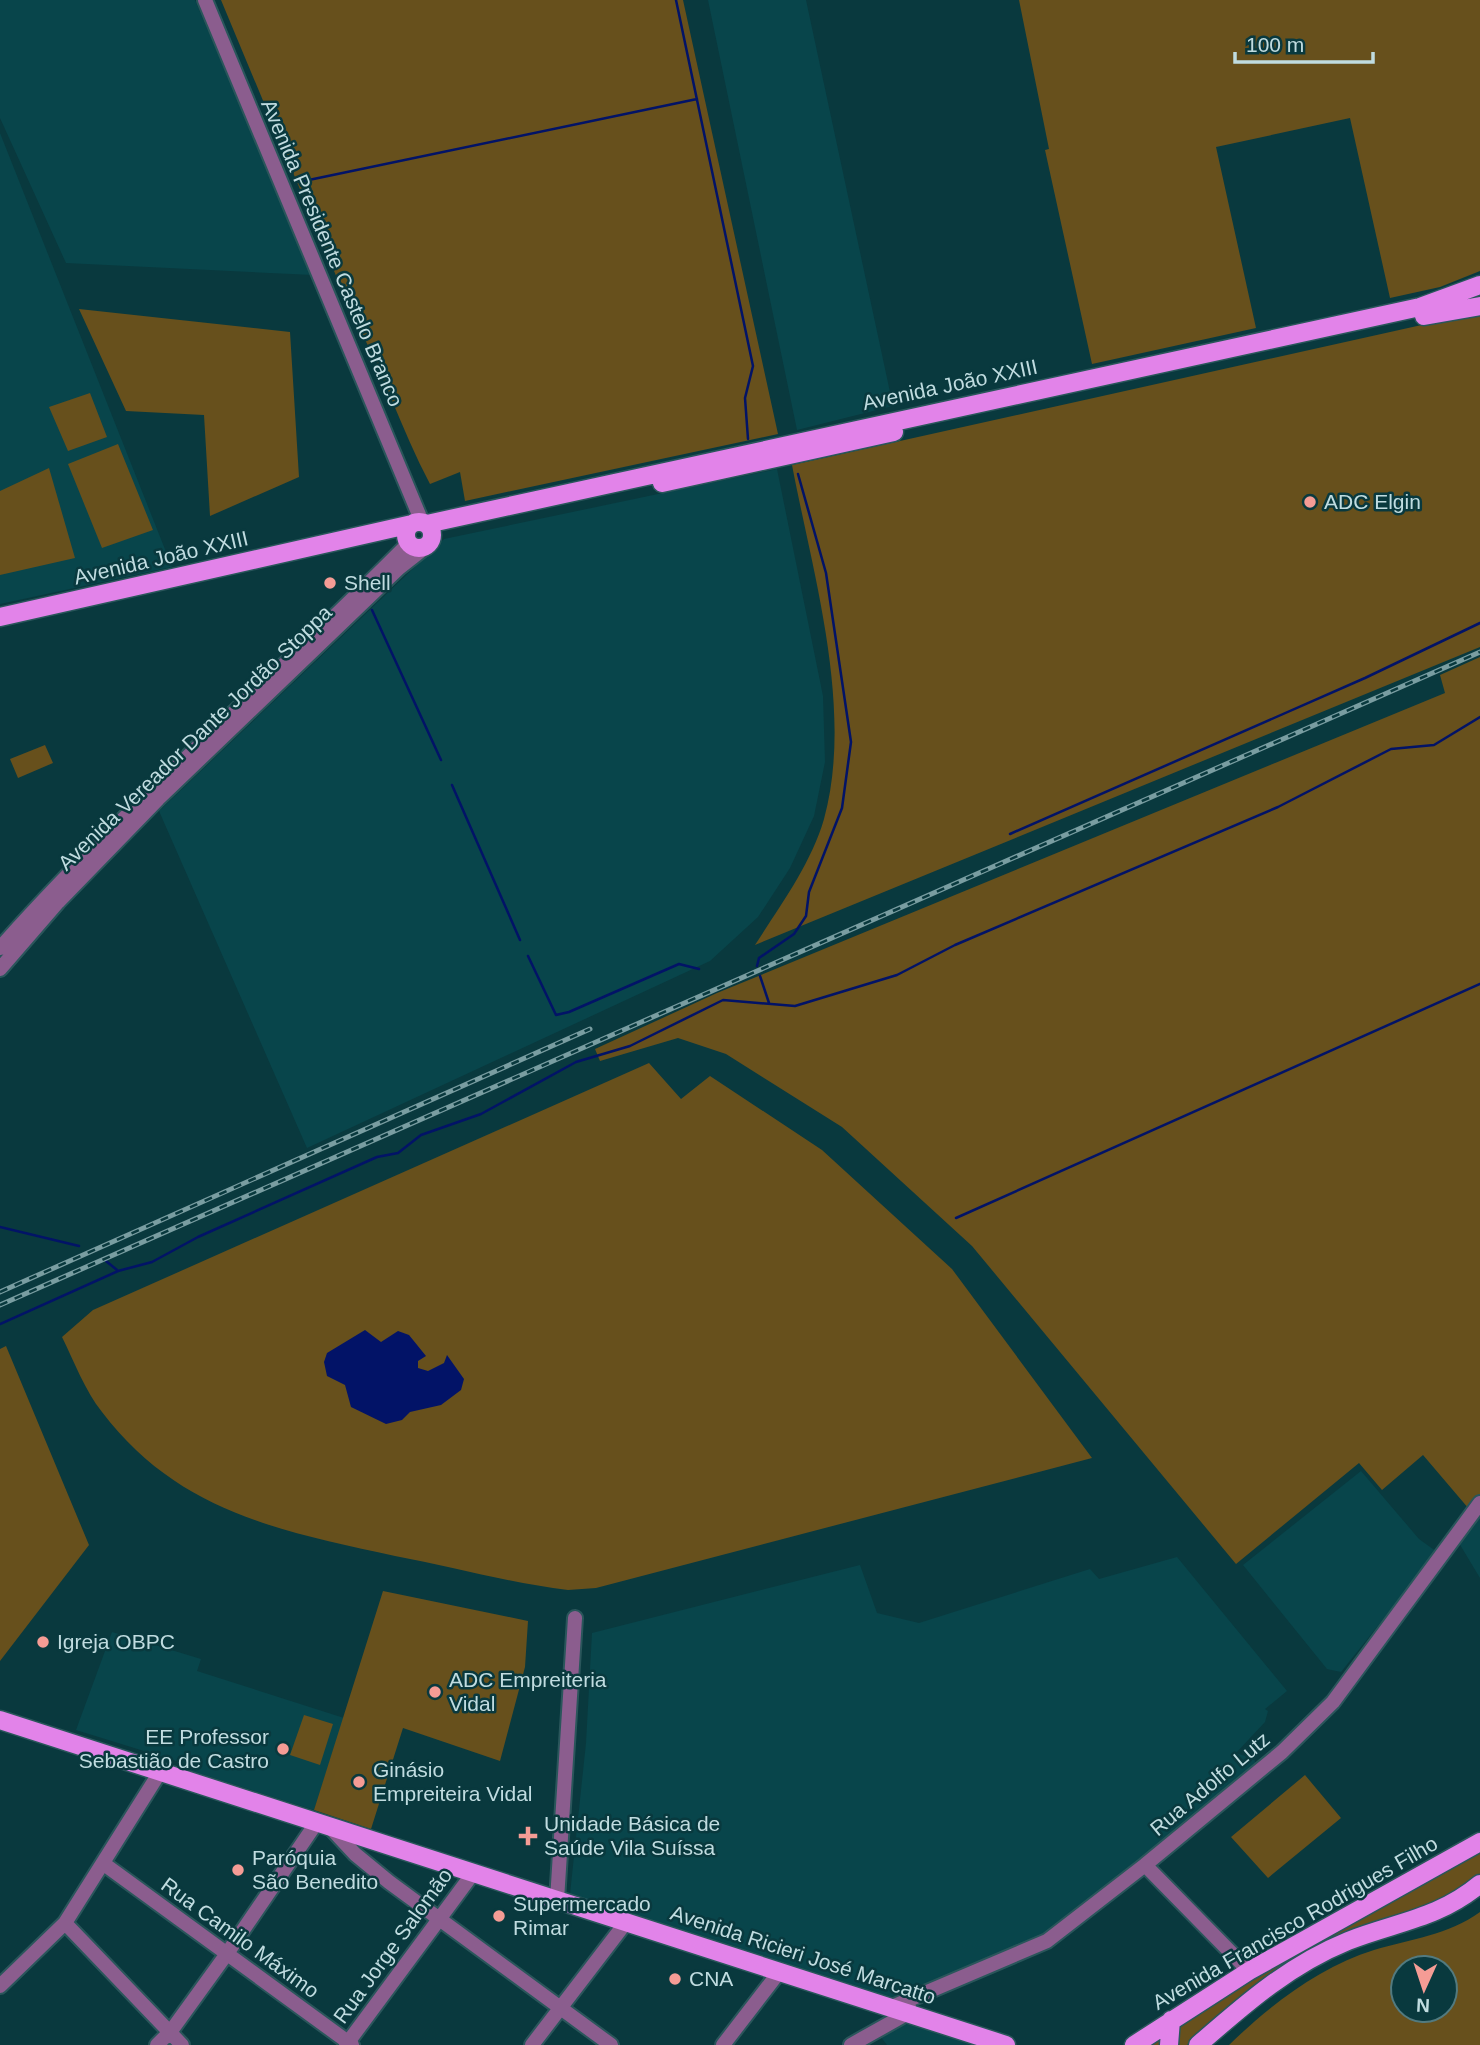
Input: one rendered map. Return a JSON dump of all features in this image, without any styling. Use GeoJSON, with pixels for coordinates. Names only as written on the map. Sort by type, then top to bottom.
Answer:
{"type":"FeatureCollection","features":[{"type":"Feature","properties":{"kind":"main road","name":"Avenida João XXIII"},"geometry":{"type":"LineString","coordinates":[[420,533],[1420,307],[1480,285]]}},
{"type":"Feature","properties":{"kind":"main road","name":"Avenida João XXIII"},"geometry":{"type":"LineString","coordinates":[[0,617],[332,542],[420,533],[787,457],[1004,407],[1480,306]]}},
{"type":"Feature","properties":{"kind":"main road","name":"Avenida Ricieri José Marcatto"},"geometry":{"type":"LineString","coordinates":[[0,1720],[780,1971],[898,2005],[999,2043]]}},
{"type":"Feature","properties":{"kind":"main road","name":"Avenida Francisco Rodrigues Filho"},"geometry":{"type":"LineString","coordinates":[[1134,2045],[1250,1971],[1477,1846]]}},
{"type":"Feature","properties":{"kind":"main road","name":"Avenida Francisco Rodrigues Filho"},"geometry":{"type":"LineString","coordinates":[[1198,2045],[1238,2008],[1283,1974],[1348,1941],[1438,1912],[1480,1884]]}},
{"type":"Feature","properties":{"kind":"main road"},"geometry":{"type":"LineString","coordinates":[[1169,2045],[1171,2020]]}},
{"type":"Feature","properties":{"kind":"street","name":"Avenida Presidente Castelo Branco"},"geometry":{"type":"LineString","coordinates":[[205,0],[420,533]]}},
{"type":"Feature","properties":{"kind":"street","name":"Avenida Vereador Dante Jordão Stoppa"},"geometry":{"type":"LineString","coordinates":[[0,948],[136,803],[420,533]]}},
{"type":"Feature","properties":{"kind":"street","name":"Avenida Vereador Dante Jordão Stoppa"},"geometry":{"type":"LineString","coordinates":[[0,969],[58,902],[158,799],[399,568],[420,533]]}},
{"type":"Feature","properties":{"kind":"street","name":"Rua Adolfo Lutz"},"geometry":{"type":"LineString","coordinates":[[850,2045],[869,2032],[898,2005],[1046,1941],[1145,1865],[1282,1752],[1328,1709],[1480,1503]]}},
{"type":"Feature","properties":{"kind":"street"},"geometry":{"type":"LineString","coordinates":[[557,1900],[575,1618]]}},
{"type":"Feature","properties":{"kind":"street"},"geometry":{"type":"LineString","coordinates":[[0,1986],[65,1923],[160,1772]]}},
{"type":"Feature","properties":{"kind":"street"},"geometry":{"type":"LineString","coordinates":[[157,2045],[171,2031],[322,1823],[355,1854],[439,1919],[611,2045]]}},
{"type":"Feature","properties":{"kind":"street","name":"Rua Camilo Máximo"},"geometry":{"type":"LineString","coordinates":[[104,1864],[349,2044]]}},
{"type":"Feature","properties":{"kind":"street"},"geometry":{"type":"LineString","coordinates":[[1145,1865],[1250,1971]]}},
{"type":"Feature","properties":{"kind":"street","name":"Rua Jorge Salomão"},"geometry":{"type":"LineString","coordinates":[[349,2044],[474,1872]]}},
{"type":"Feature","properties":{"kind":"street"},"geometry":{"type":"LineString","coordinates":[[532,2045],[627,1921]]}},
{"type":"Feature","properties":{"kind":"street"},"geometry":{"type":"LineString","coordinates":[[65,1923],[182,2045]]}},
{"type":"Feature","properties":{"kind":"street"},"geometry":{"type":"LineString","coordinates":[[723,2045],[780,1971]]}},
{"type":"Feature","properties":{"kind":"street"},"geometry":{"type":"LineString","coordinates":[[869,2032],[898,2005]]}},
{"type":"Feature","properties":{"kind":"shaded area"},"geometry":{"type":"Polygon","coordinates":[[[0,0],[195,0],[313,275],[66,263],[0,118],[0,0]]]}},
{"type":"Feature","properties":{"kind":"shaded area"},"geometry":{"type":"Polygon","coordinates":[[[221,0],[683,0],[778,434],[465,501],[460,472],[430,484],[352,314],[221,0]]]}},
{"type":"Feature","properties":{"kind":"shaded area"},"geometry":{"type":"Polygon","coordinates":[[[708,0],[806,0],[893,406],[797,430],[708,0]]]}},
{"type":"Feature","properties":{"kind":"shaded area"},"geometry":{"type":"Polygon","coordinates":[[[1019,0],[1480,0],[1480,271],[1440,287],[1390,298],[1350,118],[1216,147],[1256,328],[1092,364],[1045,150],[1049,149],[1019,0]]]}},
{"type":"Feature","properties":{"kind":"shaded area"},"geometry":{"type":"Polygon","coordinates":[[[0,133],[172,567],[0,604],[0,133]]]}},
{"type":"Feature","properties":{"kind":"shaded area"},"geometry":{"type":"Polygon","coordinates":[[[79,309],[290,332],[299,477],[210,516],[204,415],[126,411],[79,309]]]}},
{"type":"Feature","properties":{"kind":"shaded area"},"geometry":{"type":"Polygon","coordinates":[[[1480,312],[1480,647],[755,945],[811,852],[824,819],[832,777],[835,733],[833,688],[819,596],[792,465],[1480,312]]]}},
{"type":"Feature","properties":{"kind":"shaded area"},"geometry":{"type":"Polygon","coordinates":[[[90,393],[107,437],[68,451],[49,407],[90,393]]]}},
{"type":"Feature","properties":{"kind":"shaded area"},"geometry":{"type":"Polygon","coordinates":[[[118,444],[153,530],[102,548],[68,464],[118,444]]]}},
{"type":"Feature","properties":{"kind":"shaded area"},"geometry":{"type":"Polygon","coordinates":[[[49,468],[75,558],[0,575],[0,491],[49,468]]]}},
{"type":"Feature","properties":{"kind":"shaded area"},"geometry":{"type":"Polygon","coordinates":[[[777,469],[823,696],[825,762],[814,816],[790,868],[758,917],[710,961],[307,1148],[159,811],[444,539],[777,469]]]}},
{"type":"Feature","properties":{"kind":"shaded area"},"geometry":{"type":"Polygon","coordinates":[[[1480,657],[1480,1494],[1469,1509],[1423,1455],[1382,1490],[1359,1463],[1236,1564],[972,1246],[842,1127],[726,1054],[678,1038],[600,1061],[595,1049],[717,993],[1445,693],[1440,675],[1480,657]]]}},
{"type":"Feature","properties":{"kind":"shaded area"},"geometry":{"type":"Polygon","coordinates":[[[45,745],[53,763],[18,778],[10,759],[45,745]]]}},
{"type":"Feature","properties":{"kind":"shaded area"},"geometry":{"type":"Polygon","coordinates":[[[649,1063],[681,1099],[710,1076],[822,1150],[952,1269],[1092,1458],[596,1588],[568,1590],[353,1547],[272,1526],[234,1512],[198,1495],[164,1473],[132,1446],[90,1395],[62,1337],[93,1310],[649,1063]]]}},
{"type":"Feature","properties":{"kind":"shaded area"},"geometry":{"type":"Polygon","coordinates":[[[365,1330],[381,1342],[398,1331],[409,1335],[426,1356],[418,1361],[418,1368],[428,1371],[444,1363],[447,1355],[464,1379],[461,1390],[441,1405],[410,1412],[402,1420],[386,1424],[351,1407],[345,1385],[327,1376],[324,1362],[327,1353],[365,1330]]]}},
{"type":"Feature","properties":{"kind":"shaded area"},"geometry":{"type":"Polygon","coordinates":[[[6,1346],[89,1545],[0,1661],[0,1349],[6,1346]]]}},
{"type":"Feature","properties":{"kind":"shaded area"},"geometry":{"type":"Polygon","coordinates":[[[1361,1471],[1419,1539],[1437,1552],[1341,1672],[1327,1669],[1243,1565],[1361,1471]]]}},
{"type":"Feature","properties":{"kind":"shaded area"},"geometry":{"type":"Polygon","coordinates":[[[1480,1516],[1480,1578],[1459,1543],[1480,1516]]]}},
{"type":"Feature","properties":{"kind":"shaded area"},"geometry":{"type":"Polygon","coordinates":[[[1177,1557],[1287,1691],[1265,1709],[1268,1711],[1265,1722],[1236,1753],[1254,1759],[1257,1766],[1045,1936],[981,1966],[889,1998],[874,1996],[570,1894],[586,1743],[592,1633],[860,1565],[877,1613],[919,1623],[1090,1569],[1099,1579],[1177,1557]]]}},
{"type":"Feature","properties":{"kind":"shaded area","name":"ADC Empreiteria Vidal"},"geometry":{"type":"Polygon","coordinates":[[[383,1591],[528,1621],[525,1667],[500,1761],[403,1728],[371,1829],[314,1810],[383,1591]]]}},
{"type":"Feature","properties":{"kind":"shaded area"},"geometry":{"type":"Polygon","coordinates":[[[112,1632],[201,1659],[197,1671],[344,1718],[314,1810],[185,1769],[186,1764],[76,1730],[112,1632]]]}},
{"type":"Feature","properties":{"kind":"shaded area"},"geometry":{"type":"Polygon","coordinates":[[[304,1715],[333,1724],[320,1765],[290,1755],[304,1715]]]}},
{"type":"Feature","properties":{"kind":"shaded area"},"geometry":{"type":"Polygon","coordinates":[[[1305,1775],[1341,1818],[1268,1878],[1231,1837],[1305,1775]]]}},
{"type":"Feature","properties":{"kind":"shaded area"},"geometry":{"type":"Polygon","coordinates":[[[1472,1854],[1480,1854],[1480,1877],[1464,1890],[1231,2006],[1187,2045],[1147,2045],[1272,1965],[1472,1854]]]}},
{"type":"Feature","properties":{"kind":"shaded area"},"geometry":{"type":"Polygon","coordinates":[[[1480,1912],[1480,2045],[1229,2045],[1278,2002],[1314,1977],[1354,1957],[1455,1926],[1480,1912]]]}},
{"type":"Feature","properties":{"kind":"shaded area"},"geometry":{"type":"Polygon","coordinates":[[[905,2021],[983,2045],[887,2045],[880,2036],[905,2021]]]}},
{"type":"Feature","properties":{"kind":"waterway"},"geometry":{"type":"LineString","coordinates":[[676,0],[753,366],[745,398],[748,439]]}},
{"type":"Feature","properties":{"kind":"waterway"},"geometry":{"type":"LineString","coordinates":[[304,181],[697,99]]}},
{"type":"Feature","properties":{"kind":"waterway"},"geometry":{"type":"LineString","coordinates":[[757,966],[759,958],[794,934],[806,916],[809,892],[842,808],[851,742],[826,573],[798,474]]}},
{"type":"Feature","properties":{"kind":"waterway"},"geometry":{"type":"LineString","coordinates":[[372,610],[441,760]]}},
{"type":"Feature","properties":{"kind":"waterway"},"geometry":{"type":"LineString","coordinates":[[1010,834],[1365,678],[1480,623]]}},
{"type":"Feature","properties":{"kind":"waterway"},"geometry":{"type":"LineString","coordinates":[[0,1324],[118,1271],[152,1262],[198,1237],[377,1157],[398,1153],[421,1135],[481,1114],[576,1062],[630,1046],[723,1000],[795,1006],[897,975],[955,945],[1278,807],[1391,749],[1434,745],[1480,717]]}},
{"type":"Feature","properties":{"kind":"waterway"},"geometry":{"type":"LineString","coordinates":[[452,785],[520,940]]}},
{"type":"Feature","properties":{"kind":"waterway"},"geometry":{"type":"LineString","coordinates":[[528,956],[556,1015],[569,1012],[679,964],[699,969]]}},
{"type":"Feature","properties":{"kind":"waterway"},"geometry":{"type":"LineString","coordinates":[[760,976],[769,1003]]}},
{"type":"Feature","properties":{"kind":"waterway"},"geometry":{"type":"LineString","coordinates":[[956,1218],[1480,984]]}},
{"type":"Feature","properties":{"kind":"waterway"},"geometry":{"type":"LineString","coordinates":[[0,1227],[79,1246]]}},
{"type":"Feature","properties":{"kind":"waterway"},"geometry":{"type":"LineString","coordinates":[[106,1261],[117,1270]]}},
{"type":"Feature","properties":{"kind":"railway"},"geometry":{"type":"LineString","coordinates":[[0,1305],[1480,652]]}},
{"type":"Feature","properties":{"kind":"railway"},"geometry":{"type":"LineString","coordinates":[[0,1292],[590,1029]]}},
{"type":"Feature","properties":{"kind":"place","name":"ADC Elgin"},"geometry":{"type":"Point","coordinates":[1310,502]}},
{"type":"Feature","properties":{"kind":"place","name":"Shell"},"geometry":{"type":"Point","coordinates":[330,583]}},
{"type":"Feature","properties":{"kind":"place","name":"Igreja OBPC"},"geometry":{"type":"Point","coordinates":[43,1642]}},
{"type":"Feature","properties":{"kind":"place","name":"ADC Empreiteria Vidal"},"geometry":{"type":"Point","coordinates":[435,1692]}},
{"type":"Feature","properties":{"kind":"place","name":"EE Professor Sebastião de Castro"},"geometry":{"type":"Point","coordinates":[283,1749]}},
{"type":"Feature","properties":{"kind":"place","name":"Ginásio Empreiteira Vidal"},"geometry":{"type":"Point","coordinates":[359,1782]}},
{"type":"Feature","properties":{"kind":"place","name":"Unidade Básica de Saúde Vila Suíssa"},"geometry":{"type":"Point","coordinates":[528,1836]}},
{"type":"Feature","properties":{"kind":"place","name":"Paróquia São Benedito"},"geometry":{"type":"Point","coordinates":[238,1870]}},
{"type":"Feature","properties":{"kind":"place","name":"Supermercado Rimar"},"geometry":{"type":"Point","coordinates":[499,1916]}},
{"type":"Feature","properties":{"kind":"place","name":"CNA"},"geometry":{"type":"Point","coordinates":[675,1979]}}]}
